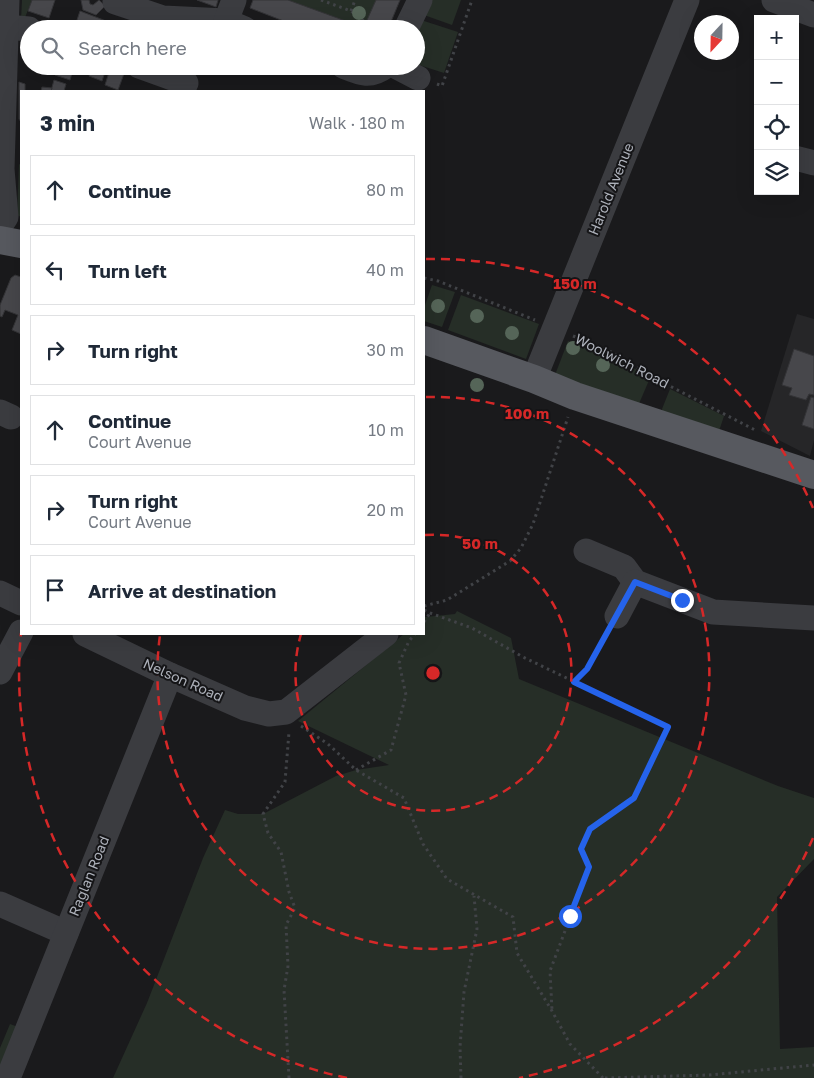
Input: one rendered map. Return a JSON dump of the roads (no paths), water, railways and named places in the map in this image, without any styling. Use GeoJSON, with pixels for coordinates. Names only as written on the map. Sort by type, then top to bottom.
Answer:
{"type":"FeatureCollection","features":[{"type":"Feature","properties":{"kind":"main road"},"geometry":{"type":"LineString","coordinates":[[0,240],[20,244]]}},
{"type":"Feature","properties":{"kind":"main road"},"geometry":{"type":"LineString","coordinates":[[425,340],[534,379],[575,396],[814,475]]}},
{"type":"Feature","properties":{"kind":"street"},"geometry":{"type":"LineString","coordinates":[[0,226],[6,217],[2,169],[12,146],[18,28],[7,0]]}},
{"type":"Feature","properties":{"kind":"street"},"geometry":{"type":"LineString","coordinates":[[410,20],[420,0]]}},
{"type":"Feature","properties":{"kind":"street","name":"Harold Avenue"},"geometry":{"type":"LineString","coordinates":[[534,379],[687,0]]}},
{"type":"Feature","properties":{"kind":"street"},"geometry":{"type":"LineString","coordinates":[[774,0],[814,15]]}},
{"type":"Feature","properties":{"kind":"street"},"geometry":{"type":"LineString","coordinates":[[115,2],[163,18],[235,17]]}},
{"type":"Feature","properties":{"kind":"street"},"geometry":{"type":"LineString","coordinates":[[164,75],[186,83]]}},
{"type":"Feature","properties":{"kind":"street"},"geometry":{"type":"LineString","coordinates":[[412,75],[418,78]]}},
{"type":"Feature","properties":{"kind":"street"},"geometry":{"type":"LineString","coordinates":[[799,159],[814,163]]}},
{"type":"Feature","properties":{"kind":"street"},"geometry":{"type":"LineString","coordinates":[[586,550],[624,567],[635,582],[712,612],[814,618]]}},
{"type":"Feature","properties":{"kind":"street"},"geometry":{"type":"LineString","coordinates":[[617,616],[635,582]]}},
{"type":"Feature","properties":{"kind":"street"},"geometry":{"type":"LineString","coordinates":[[0,593],[20,603]]}},
{"type":"Feature","properties":{"kind":"street"},"geometry":{"type":"LineString","coordinates":[[0,672],[20,634]]}},
{"type":"Feature","properties":{"kind":"street","name":"Nelson Road"},"geometry":{"type":"LineString","coordinates":[[87,635],[170,675],[245,708],[291,721],[385,635]]}},
{"type":"Feature","properties":{"kind":"street","name":"Raglan Road"},"geometry":{"type":"LineString","coordinates":[[8,1078],[170,675]]}},
{"type":"Feature","properties":{"kind":"street"},"geometry":{"type":"LineString","coordinates":[[0,904],[66,933]]}}]}
